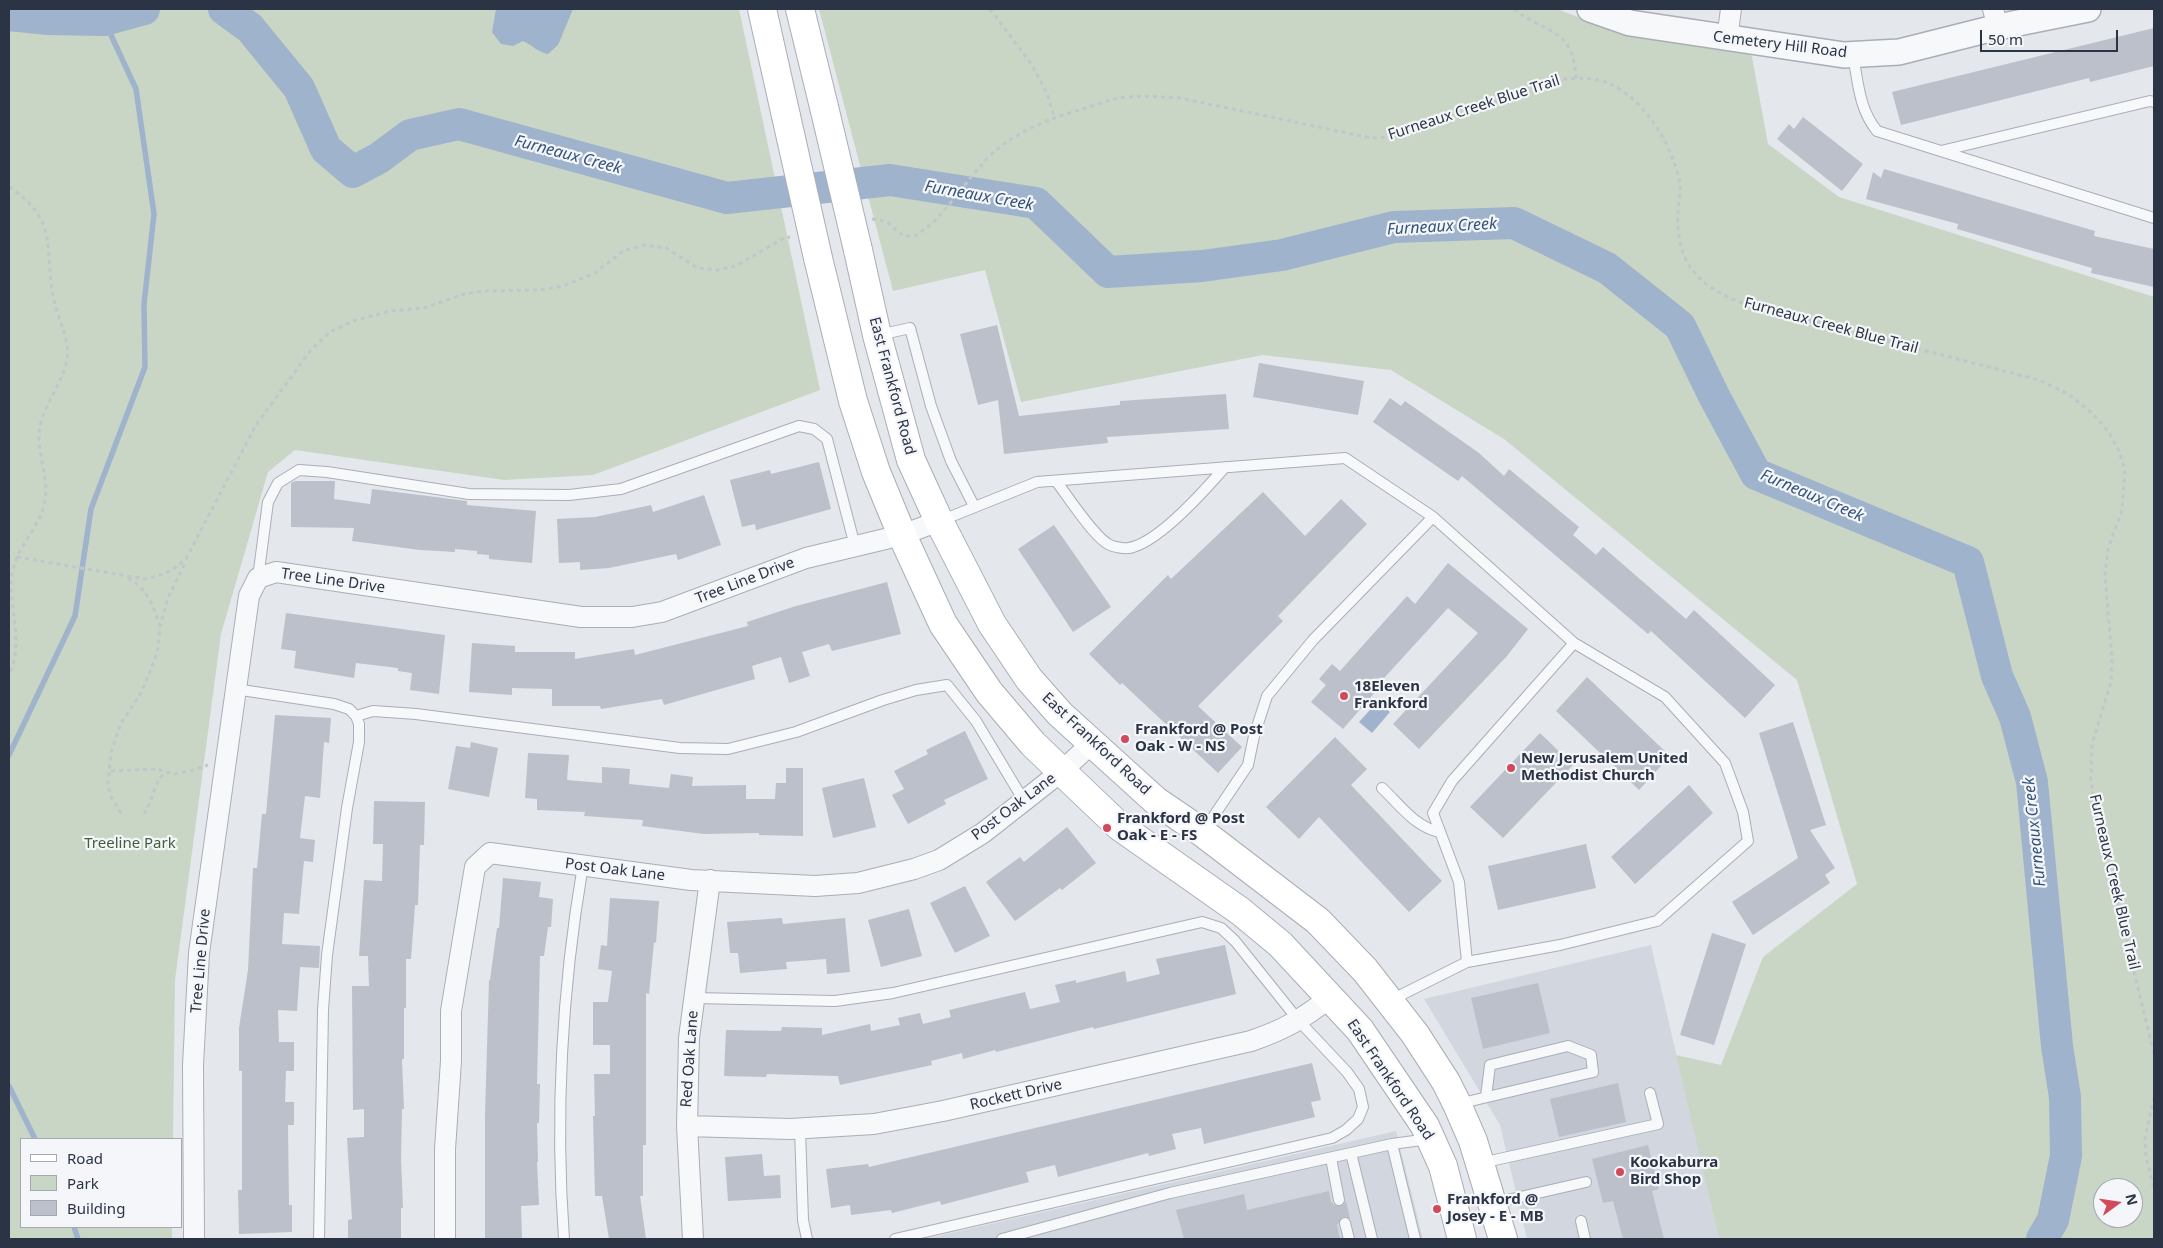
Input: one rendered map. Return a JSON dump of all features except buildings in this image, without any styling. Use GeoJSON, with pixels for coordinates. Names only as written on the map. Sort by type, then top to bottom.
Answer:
{"type":"FeatureCollection","features":[{"type":"Feature","properties":{"kind":"main road","name":"East Frankford Road"},"geometry":{"type":"LineString","coordinates":[[762,9],[818,258],[853,401],[876,472],[902,535],[944,624],[984,684],[1033,744],[1119,826],[1240,912],[1280,944],[1360,1030],[1425,1126],[1443,1166],[1462,1239]]}},
{"type":"Feature","properties":{"kind":"main road","name":"East Frankford Road"},"geometry":{"type":"LineString","coordinates":[[800,9],[878,335],[911,460],[939,521],[992,624],[1029,679],[1060,714],[1156,800],[1203,833],[1318,921],[1365,970],[1415,1034],[1446,1082],[1462,1115],[1480,1164],[1503,1239]]}},
{"type":"Feature","properties":{"kind":"main road"},"geometry":{"type":"LineString","coordinates":[[1431,1139],[1462,1115]]}},
{"type":"Feature","properties":{"kind":"street","name":"Cemetery Hill Road"},"geometry":{"type":"LineString","coordinates":[[1590,9],[1630,23],[1844,55],[1900,52],[1984,32],[1996,18],[2088,9]]}},
{"type":"Feature","properties":{"kind":"street"},"geometry":{"type":"LineString","coordinates":[[1727,38],[1731,9]]}},
{"type":"Feature","properties":{"kind":"street","name":"Tree Line Drive"},"geometry":{"type":"LineString","coordinates":[[194,1239],[193,1065],[199,953],[249,596],[258,578],[276,572],[582,617],[632,617],[662,612],[806,558],[902,535],[939,521]]}},
{"type":"Feature","properties":{"kind":"street","name":"Post Oak Lane"},"geometry":{"type":"LineString","coordinates":[[445,1239],[445,1150],[451,1061],[451,1011],[475,868],[490,853],[691,880],[814,886],[858,883],[939,860],[983,833],[1062,771],[1092,743]]}},
{"type":"Feature","properties":{"kind":"street","name":"Red Oak Lane"},"geometry":{"type":"LineString","coordinates":[[693,1239],[687,1126],[689,1038],[710,880]]}},
{"type":"Feature","properties":{"kind":"street","name":"Rockett Drive"},"geometry":{"type":"LineString","coordinates":[[687,1126],[800,1129],[874,1124],[942,1111],[1251,1041],[1280,1031],[1299,1021],[1331,997]]}},
{"type":"Feature","properties":{"kind":"lane"},"geometry":{"type":"LineString","coordinates":[[1853,55],[1861,104],[1869,121],[1877,131],[2154,218]]}},
{"type":"Feature","properties":{"kind":"lane"},"geometry":{"type":"LineString","coordinates":[[1940,152],[2150,101],[2154,102]]}},
{"type":"Feature","properties":{"kind":"lane"},"geometry":{"type":"LineString","coordinates":[[878,335],[910,328],[931,406],[951,461],[974,506]]}},
{"type":"Feature","properties":{"kind":"lane"},"geometry":{"type":"LineString","coordinates":[[258,578],[268,502],[278,483],[298,470],[327,472],[469,494],[569,495],[622,490],[799,426],[814,429],[827,439],[855,546]]}},
{"type":"Feature","properties":{"kind":"lane"},"geometry":{"type":"LineString","coordinates":[[939,521],[1037,482],[1345,458],[1433,517],[1574,643],[1665,697],[1725,763],[1744,812],[1748,841],[1657,921],[1560,945],[1467,962],[1389,1001]]}},
{"type":"Feature","properties":{"kind":"lane"},"geometry":{"type":"LineString","coordinates":[[1056,481],[1095,532],[1110,545],[1128,548],[1153,537],[1202,494],[1225,467]]}},
{"type":"Feature","properties":{"kind":"lane"},"geometry":{"type":"LineString","coordinates":[[1203,833],[1248,764],[1254,736],[1267,696],[1313,640],[1433,517]]}},
{"type":"Feature","properties":{"kind":"lane"},"geometry":{"type":"LineString","coordinates":[[1467,962],[1458,882],[1439,832],[1434,813],[1452,781],[1574,643]]}},
{"type":"Feature","properties":{"kind":"lane"},"geometry":{"type":"LineString","coordinates":[[356,716],[373,711],[416,714],[680,748],[728,749],[796,732],[916,690],[947,685],[976,721],[1024,801]]}},
{"type":"Feature","properties":{"kind":"lane"},"geometry":{"type":"LineString","coordinates":[[235,689],[334,704],[349,709],[356,716],[359,724],[327,955],[323,1010],[319,1239]]}},
{"type":"Feature","properties":{"kind":"lane"},"geometry":{"type":"LineString","coordinates":[[1382,788],[1417,823],[1425,828],[1439,832]]}},
{"type":"Feature","properties":{"kind":"lane"},"geometry":{"type":"LineString","coordinates":[[564,1239],[561,1178],[562,1083],[571,934],[583,865]]}},
{"type":"Feature","properties":{"kind":"lane"},"geometry":{"type":"LineString","coordinates":[[695,998],[835,1001],[893,993],[1202,922],[1220,928],[1235,941],[1299,1021],[1347,1072],[1359,1089],[1363,1107],[1358,1119],[1346,1130],[1332,1138],[895,1239]]}},
{"type":"Feature","properties":{"kind":"lane"},"geometry":{"type":"LineString","coordinates":[[1462,1115],[1486,1097],[1593,1072],[1591,1055],[1568,1046],[1490,1065],[1486,1097]]}},
{"type":"Feature","properties":{"kind":"lane"},"geometry":{"type":"LineString","coordinates":[[1480,1164],[1658,1124],[1650,1093]]}},
{"type":"Feature","properties":{"kind":"lane"},"geometry":{"type":"LineString","coordinates":[[800,1129],[803,1220],[807,1239]]}},
{"type":"Feature","properties":{"kind":"lane"},"geometry":{"type":"LineString","coordinates":[[1002,1239],[1170,1194],[1392,1144],[1431,1139]]}},
{"type":"Feature","properties":{"kind":"lane"},"geometry":{"type":"LineString","coordinates":[[1392,1144],[1415,1239]]}},
{"type":"Feature","properties":{"kind":"lane"},"geometry":{"type":"LineString","coordinates":[[1351,1153],[1372,1239]]}},
{"type":"Feature","properties":{"kind":"lane"},"geometry":{"type":"LineString","coordinates":[[1331,1158],[1339,1200]]}},
{"type":"Feature","properties":{"kind":"lane"},"geometry":{"type":"LineString","coordinates":[[1493,1203],[1586,1182]]}},
{"type":"Feature","properties":{"kind":"lane"},"geometry":{"type":"LineString","coordinates":[[1581,1221],[1585,1239]]}},
{"type":"Feature","properties":{"kind":"lane"},"geometry":{"type":"LineString","coordinates":[[1346,1223],[1350,1239]]}},
{"type":"Feature","properties":{"kind":"path"},"geometry":{"type":"LineString","coordinates":[[990,9],[1032,65],[1047,93],[1054,117]]}},
{"type":"Feature","properties":{"kind":"path"},"geometry":{"type":"LineString","coordinates":[[1514,9],[1563,39],[1573,55],[1576,78]]}},
{"type":"Feature","properties":{"kind":"path","name":"Furneaux Creek Blue Trail"},"geometry":{"type":"LineString","coordinates":[[868,219],[886,221],[903,236],[915,236],[934,221],[996,148],[1054,117],[1118,98],[1148,96],[1180,98],[1371,138],[1390,137],[1556,80],[1576,78],[1602,81],[1638,102],[1660,133],[1675,161],[1680,188],[1678,212],[1679,238],[1686,261],[1703,281],[1720,295],[1745,304],[2040,380],[2068,394],[2092,413],[2108,431],[2120,451],[2125,470],[2122,510],[2108,549],[2105,575],[2112,658],[2111,682],[2092,744],[2091,779],[2096,811],[2154,1054]]}},
{"type":"Feature","properties":{"kind":"path"},"geometry":{"type":"LineString","coordinates":[[9,187],[26,198],[44,224],[50,253],[54,300],[63,329],[67,358],[60,382],[45,408],[39,437],[45,472],[45,502],[34,527],[17,557],[12,574],[17,647],[9,675]]}},
{"type":"Feature","properties":{"kind":"path"},"geometry":{"type":"LineString","coordinates":[[120,813],[110,796],[108,784],[111,771],[111,753],[121,723],[141,693],[157,654],[160,626],[168,598],[186,559],[256,425],[306,356],[330,332],[353,321],[390,312],[424,308],[464,294],[485,291],[539,290],[563,286],[595,273],[623,251],[644,245],[666,248],[698,268],[717,270],[736,266],[782,239],[792,237]]}},
{"type":"Feature","properties":{"kind":"path"},"geometry":{"type":"LineString","coordinates":[[17,557],[145,579],[160,576],[186,559]]}},
{"type":"Feature","properties":{"kind":"path"},"geometry":{"type":"LineString","coordinates":[[125,577],[140,585],[156,612],[160,626]]}},
{"type":"Feature","properties":{"kind":"path"},"geometry":{"type":"LineString","coordinates":[[111,771],[157,770],[174,774],[190,771],[205,765],[224,766]]}},
{"type":"Feature","properties":{"kind":"path"},"geometry":{"type":"LineString","coordinates":[[144,814],[149,807],[160,776],[166,772]]}},
{"type":"Feature","properties":{"kind":"path"},"geometry":{"type":"LineString","coordinates":[[2154,1097],[2145,1138],[2146,1156],[2154,1189]]}},
{"type":"Feature","properties":{"kind":"shaded area"},"geometry":{"type":"Polygon","coordinates":[[[1651,945],[1719,1239],[1527,1239],[1500,1125],[1424,999],[1651,945]]]}},
{"type":"Feature","properties":{"kind":"shaded area"},"geometry":{"type":"Polygon","coordinates":[[[1396,1131],[1423,1239],[925,1239],[1396,1131]]]}},
{"type":"Feature","properties":{"kind":"green space","name":"Treeline Park"},"geometry":{"type":"Polygon","coordinates":[[[9,9],[739,9],[820,390],[593,475],[504,480],[295,450],[268,472],[221,634],[175,980],[173,1138],[20,1138],[20,1228],[172,1228],[172,1239],[9,1239],[9,9]]]}},
{"type":"Feature","properties":{"kind":"green space"},"geometry":{"type":"Polygon","coordinates":[[[819,9],[1558,9],[1635,37],[1751,52],[1768,144],[1839,197],[2154,297],[2154,1239],[1719,1239],[1676,1055],[1721,1065],[1763,957],[1857,884],[1797,680],[1504,439],[1391,370],[1263,355],[1021,402],[985,270],[893,291],[819,9]]]}},
{"type":"Feature","properties":{"kind":"water"},"geometry":{"type":"Polygon","coordinates":[[[496,9],[573,9],[558,45],[548,54],[523,41],[513,46],[501,44],[492,32],[496,9]]]}},
{"type":"Feature","properties":{"kind":"water"},"geometry":{"type":"Polygon","coordinates":[[[1378,701],[1390,712],[1372,733],[1359,722],[1378,701]]]}},
{"type":"Feature","properties":{"kind":"waterway","name":"Furneaux Creek"},"geometry":{"type":"LineString","coordinates":[[9,15],[48,19],[104,20],[144,9]]}},
{"type":"Feature","properties":{"kind":"waterway","name":"Furneaux Creek"},"geometry":{"type":"LineString","coordinates":[[224,9],[250,28],[299,88],[326,149],[353,172],[379,158],[410,135],[459,124],[727,198],[890,180],[1036,203],[1108,272],[1202,266],[1282,255],[1394,227],[1514,223],[1607,268],[1680,326],[1714,396],[1756,474],[1968,562],[1997,676],[2015,717],[2032,782],[2057,1046],[2065,1097],[2066,1156],[2053,1220],[2042,1239]]}},
{"type":"Feature","properties":{"kind":"waterway"},"geometry":{"type":"LineString","coordinates":[[9,755],[75,616],[91,509],[145,367],[144,304],[154,214],[136,89],[104,20]]}},
{"type":"Feature","properties":{"kind":"waterway"},"geometry":{"type":"LineString","coordinates":[[9,1086],[35,1138]]}},
{"type":"Feature","properties":{"kind":"waterway"},"geometry":{"type":"LineString","coordinates":[[74,1228],[78,1239]]}},
{"type":"Feature","properties":{"kind":"place","name":"18Eleven Frankford"},"geometry":{"type":"Point","coordinates":[1344,696]}},
{"type":"Feature","properties":{"kind":"place","name":"Frankford @ Post Oak - W - NS"},"geometry":{"type":"Point","coordinates":[1125,739]}},
{"type":"Feature","properties":{"kind":"place","name":"New Jerusalem United Methodist Church"},"geometry":{"type":"Point","coordinates":[1511,768]}},
{"type":"Feature","properties":{"kind":"place","name":"Frankford @ Post Oak - E - FS"},"geometry":{"type":"Point","coordinates":[1107,828]}},
{"type":"Feature","properties":{"kind":"place","name":"Kookaburra Bird Shop"},"geometry":{"type":"Point","coordinates":[1620,1172]}},
{"type":"Feature","properties":{"kind":"place","name":"Frankford @ Josey - E - MB"},"geometry":{"type":"Point","coordinates":[1437,1209]}}]}
